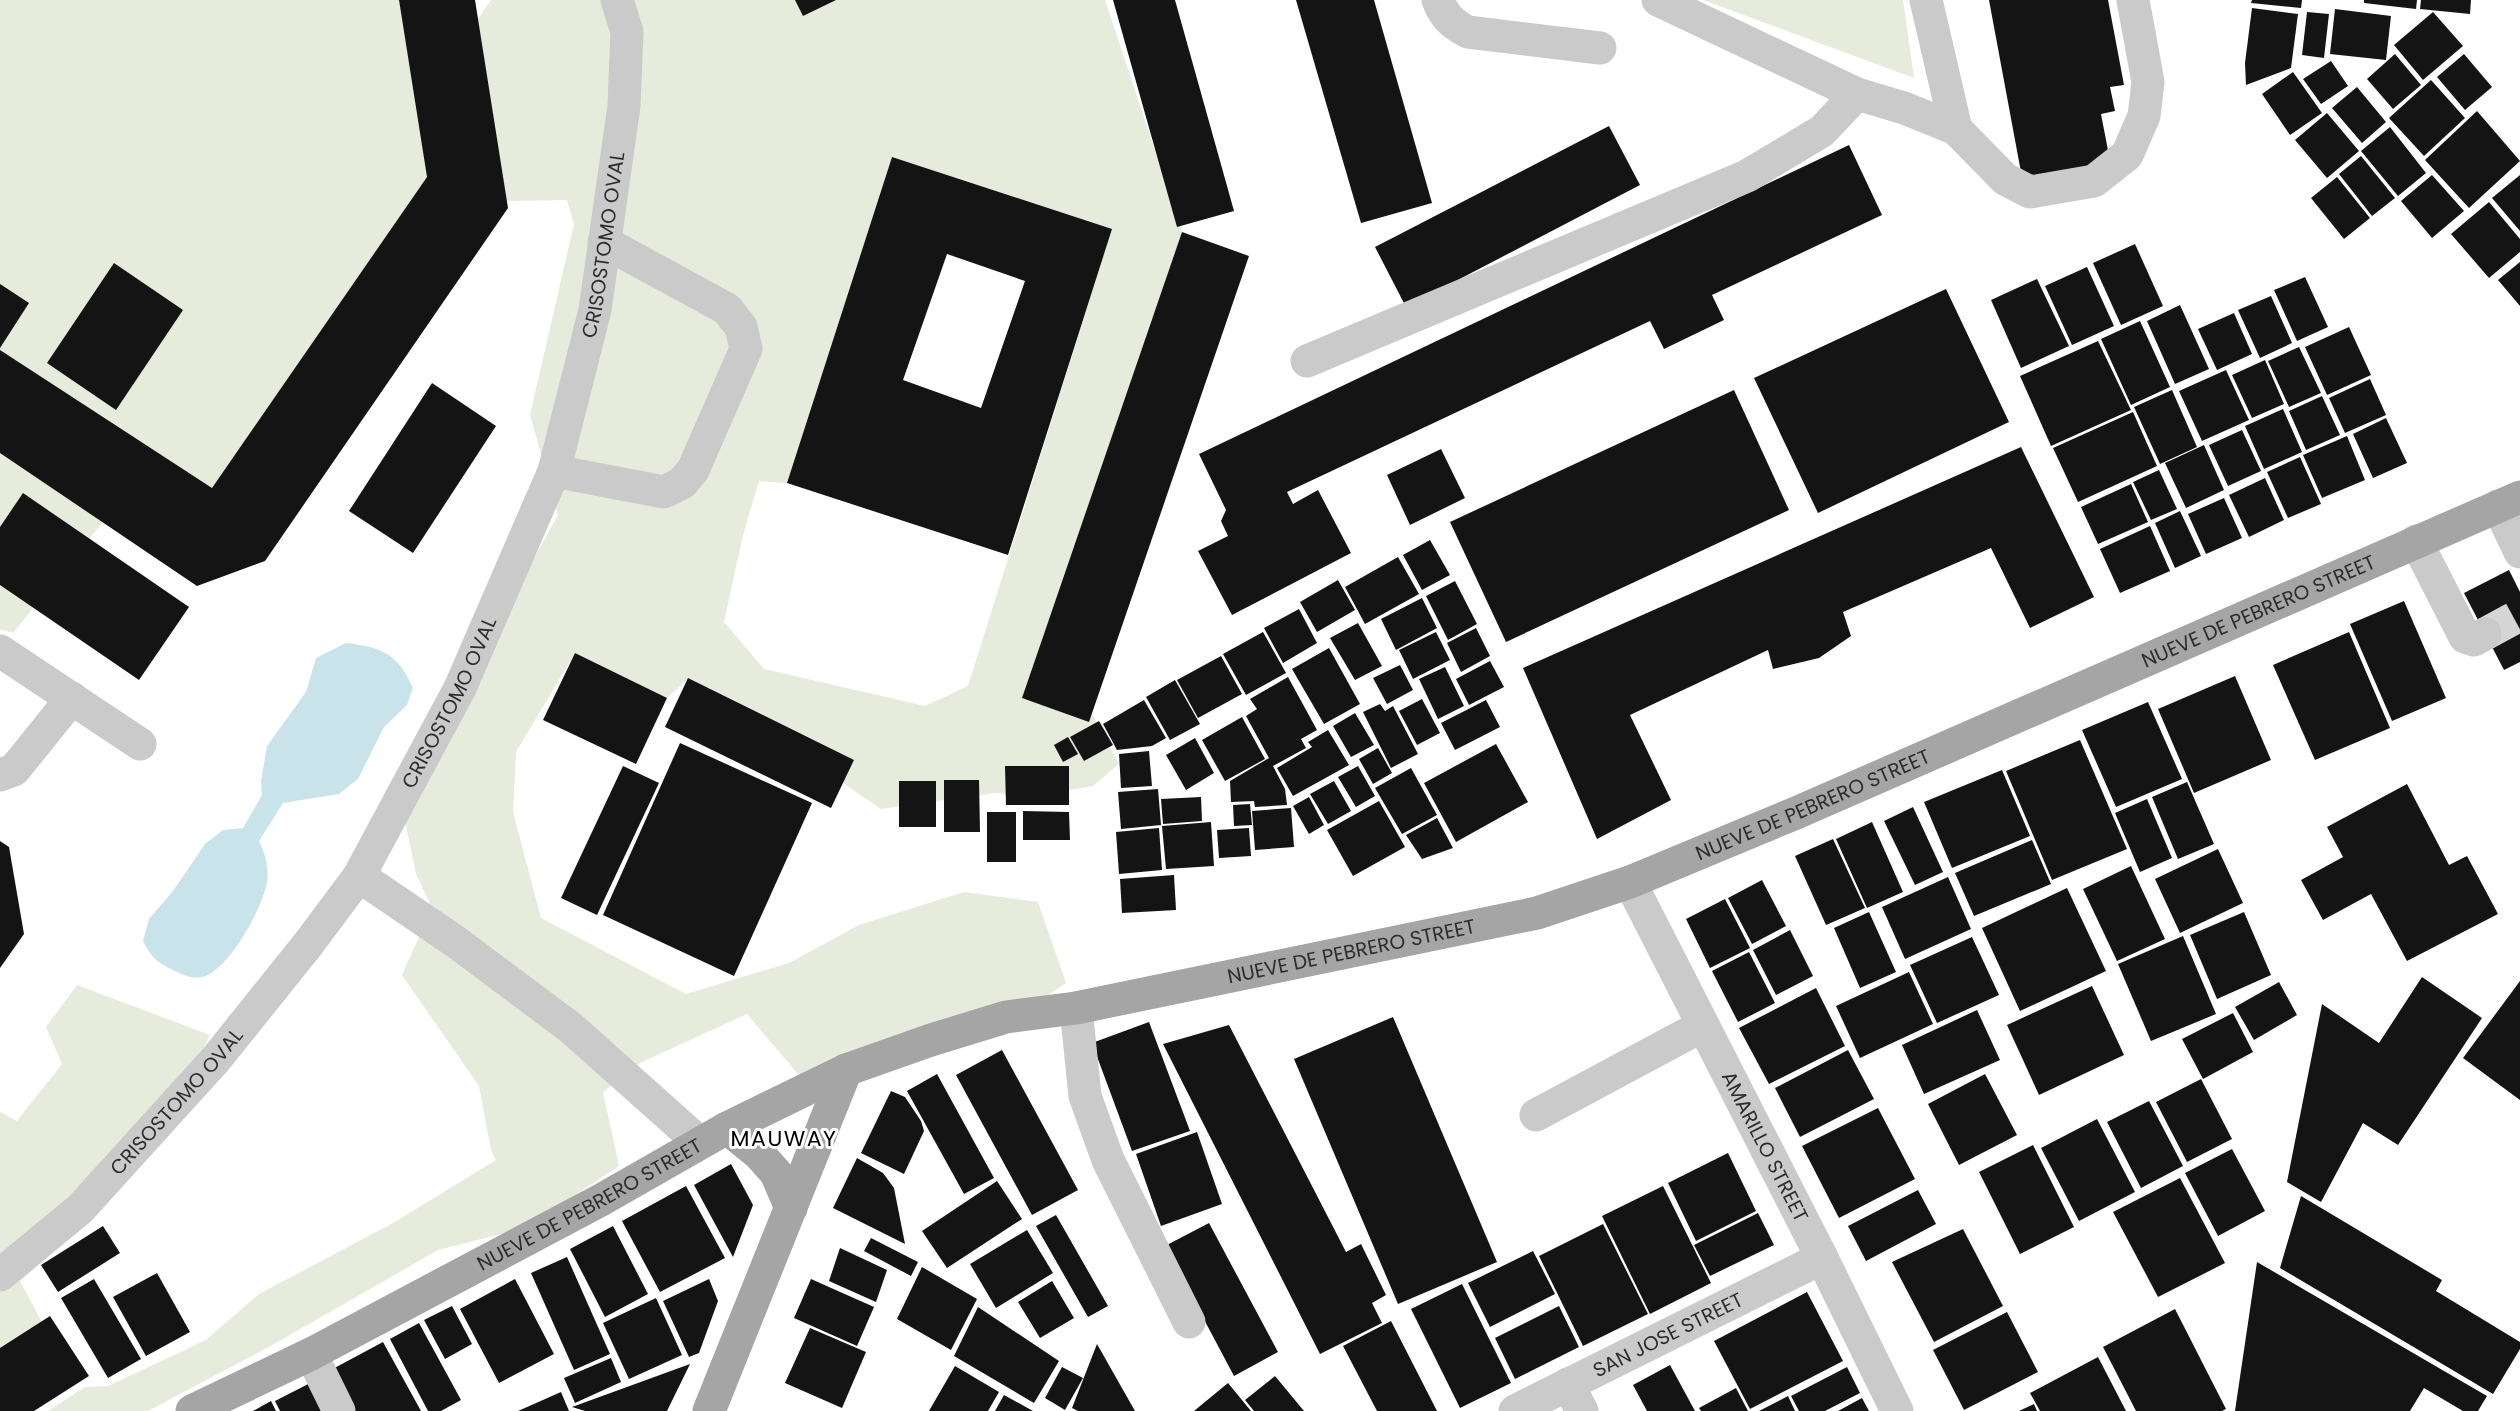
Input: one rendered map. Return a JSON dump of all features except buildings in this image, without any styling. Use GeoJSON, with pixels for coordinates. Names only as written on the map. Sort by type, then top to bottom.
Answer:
{"type":"FeatureCollection","features":[{"type":"Feature","properties":{"kind":"main road","name":"NUEVE DE PEBRERO STREET"},"geometry":{"type":"LineString","coordinates":[[192,1411],[311,1354],[601,1200],[702,1142],[846,1070],[1006,1017],[1076,1008],[1537,913],[1630,882],[1796,813],[2509,501]]}},
{"type":"Feature","properties":{"kind":"main road"},"geometry":{"type":"LineString","coordinates":[[710,1411],[846,1070]]}},
{"type":"Feature","properties":{"kind":"main road"},"geometry":{"type":"LineString","coordinates":[[702,1142],[759,1154],[776,1173],[791,1208]]}},
{"type":"Feature","properties":{"kind":"street","name":"CRISOSTOMO OVAL"},"geometry":{"type":"LineString","coordinates":[[0,1275],[80,1209],[209,1067],[353,884],[460,688],[554,471],[595,310],[624,106],[627,32],[617,0]]}},
{"type":"Feature","properties":{"kind":"street"},"geometry":{"type":"LineString","coordinates":[[1438,0],[1452,24],[1468,32],[1600,48]]}},
{"type":"Feature","properties":{"kind":"street"},"geometry":{"type":"LineString","coordinates":[[1658,0],[1857,94],[1904,108],[1956,129],[2005,178],[2030,192],[2094,181],[2127,155],[2144,116],[2148,82],[2133,0]]}},
{"type":"Feature","properties":{"kind":"street"},"geometry":{"type":"LineString","coordinates":[[1926,0],[1956,129]]}},
{"type":"Feature","properties":{"kind":"street"},"geometry":{"type":"LineString","coordinates":[[1307,361],[1747,176],[1822,131],[1857,94]]}},
{"type":"Feature","properties":{"kind":"street"},"geometry":{"type":"LineString","coordinates":[[554,471],[664,492],[682,483],[693,470],[746,349],[741,327],[727,309],[604,242]]}},
{"type":"Feature","properties":{"kind":"street"},"geometry":{"type":"LineString","coordinates":[[2509,501],[2520,552]]}},
{"type":"Feature","properties":{"kind":"street"},"geometry":{"type":"LineString","coordinates":[[2416,542],[2465,637],[2474,640],[2485,634]]}},
{"type":"Feature","properties":{"kind":"street"},"geometry":{"type":"LineString","coordinates":[[0,651],[140,744]]}},
{"type":"Feature","properties":{"kind":"street"},"geometry":{"type":"LineString","coordinates":[[0,775],[7,775],[14,770],[72,698]]}},
{"type":"Feature","properties":{"kind":"street","name":"AMARILLO STREET"},"geometry":{"type":"LineString","coordinates":[[1630,882],[1822,1258],[1897,1411]]}},
{"type":"Feature","properties":{"kind":"street"},"geometry":{"type":"LineString","coordinates":[[353,884],[456,942],[571,1028],[702,1142]]}},
{"type":"Feature","properties":{"kind":"street"},"geometry":{"type":"LineString","coordinates":[[1076,1008],[1085,1096],[1108,1160],[1189,1322]]}},
{"type":"Feature","properties":{"kind":"street"},"geometry":{"type":"LineString","coordinates":[[1536,1115],[1702,1026]]}},
{"type":"Feature","properties":{"kind":"street","name":"SAN JOSE STREET"},"geometry":{"type":"LineString","coordinates":[[1515,1411],[1575,1398],[1822,1258]]}},
{"type":"Feature","properties":{"kind":"street"},"geometry":{"type":"LineString","coordinates":[[311,1354],[339,1411]]}},
{"type":"Feature","properties":{"kind":"green space"},"geometry":{"type":"Polygon","coordinates":[[[0,0],[399,0],[427,177],[212,488],[154,451],[103,522],[13,633],[0,629],[0,0]]]}},
{"type":"Feature","properties":{"kind":"green space"},"geometry":{"type":"Polygon","coordinates":[[[491,0],[1105,0],[1182,232],[1022,698],[1093,716],[1119,764],[1093,786],[1041,795],[994,793],[881,809],[843,783],[854,760],[689,678],[667,698],[575,653],[516,752],[513,812],[541,918],[686,994],[789,963],[859,925],[964,892],[1038,902],[1066,983],[1032,1006],[804,1081],[747,1014],[640,1063],[603,1092],[619,1166],[525,1228],[438,1250],[276,1343],[148,1411],[48,1411],[85,1387],[108,1386],[206,1340],[259,1294],[393,1223],[496,1160],[491,1150],[479,1086],[402,975],[432,908],[416,874],[405,821],[506,609],[558,515],[530,415],[574,224],[567,200],[506,201],[478,19],[491,0]],[[892,157],[787,483],[759,481],[743,535],[724,622],[764,669],[925,706],[968,686],[1112,229],[892,157]]]}},
{"type":"Feature","properties":{"kind":"green space"},"geometry":{"type":"Polygon","coordinates":[[[1703,0],[1903,0],[1914,78],[1703,0]]]}},
{"type":"Feature","properties":{"kind":"green space"},"geometry":{"type":"Polygon","coordinates":[[[77,985],[210,1035],[194,1067],[90,1219],[20,1281],[46,1330],[0,1361],[0,1112],[17,1121],[62,1064],[46,1027],[77,985]]]}},
{"type":"Feature","properties":{"kind":"water"},"geometry":{"type":"Polygon","coordinates":[[[346,643],[379,650],[395,660],[413,688],[407,705],[384,727],[358,779],[339,794],[283,803],[259,841],[267,865],[267,881],[259,906],[243,936],[223,963],[202,977],[191,977],[164,965],[152,956],[143,941],[149,919],[173,891],[205,844],[223,830],[243,828],[262,795],[261,781],[267,746],[306,692],[316,658],[346,643]]]}},
{"type":"Feature","properties":{"kind":"tunnel"},"geometry":{"type":"LineString","coordinates":[[2485,634],[2520,615]]}},
{"type":"Feature","properties":{"kind":"district","name":"MAUWAY"},"geometry":{"type":"Point","coordinates":[784,1138]}}]}
